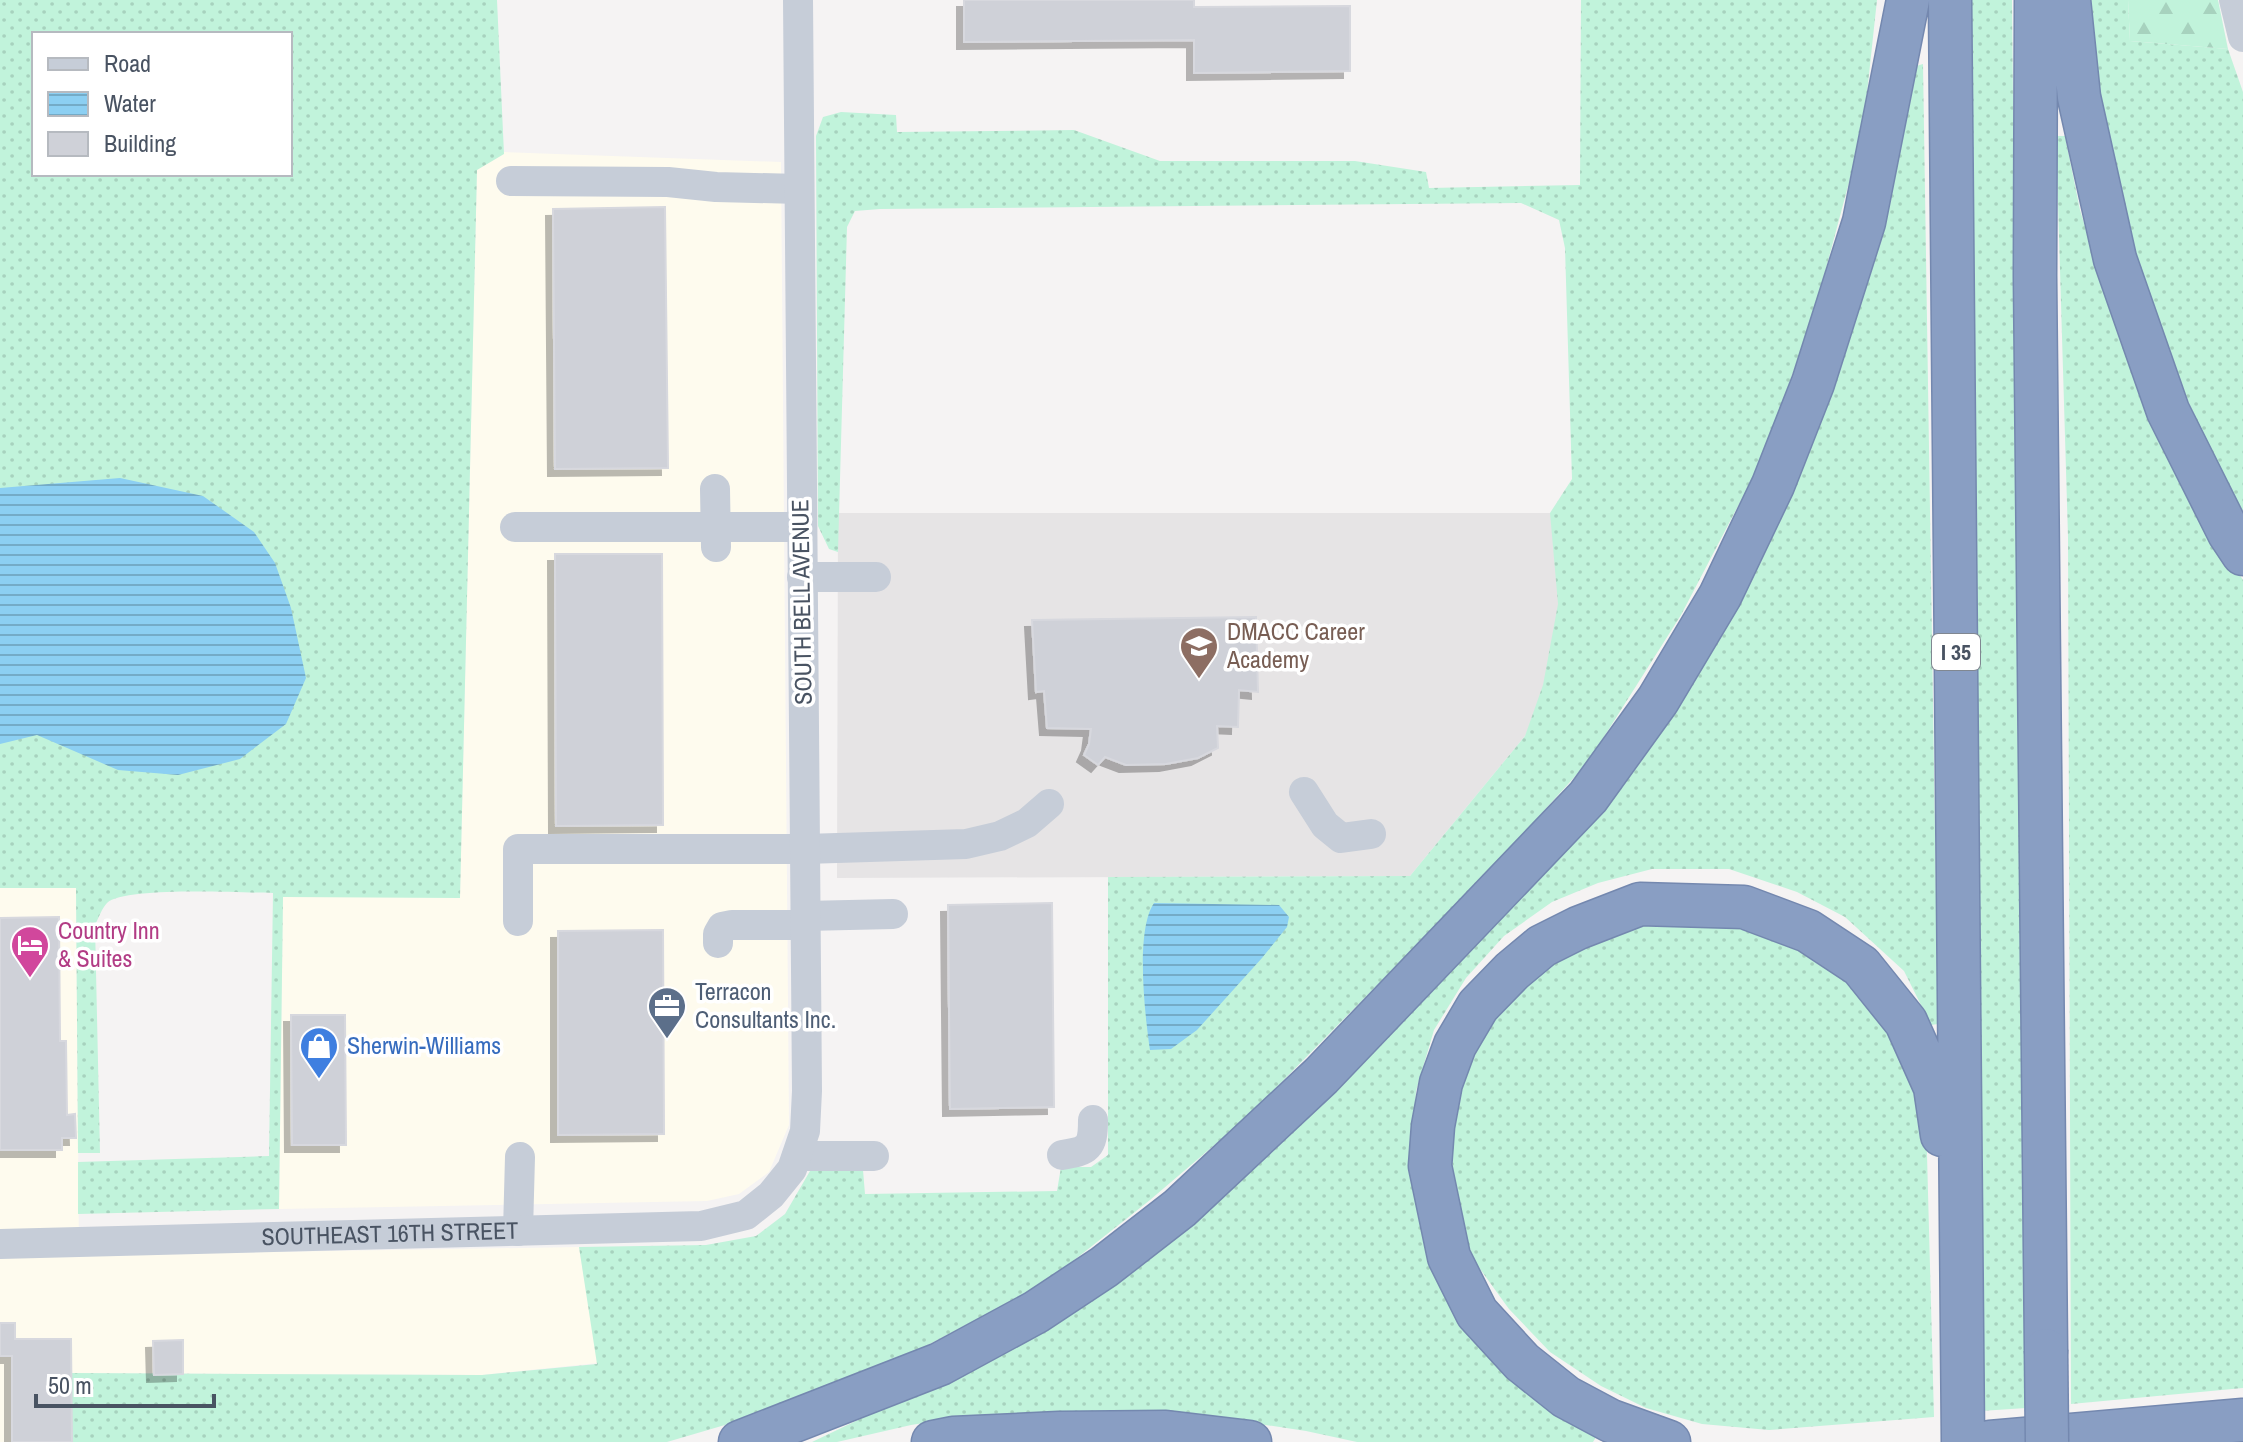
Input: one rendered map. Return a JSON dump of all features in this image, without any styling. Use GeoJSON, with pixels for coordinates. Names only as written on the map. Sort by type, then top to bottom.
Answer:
{"type":"FeatureCollection","features":[{"type":"Feature","properties":{"kind":"highway"},"geometry":{"type":"LineString","coordinates":[[740,1442],[940,1364],[1036,1312],[1104,1267],[1180,1208],[1321,1076],[1588,797],[1658,700],[1712,609],[1773,485],[1813,383],[1864,222],[1908,0]]}},
{"type":"Feature","properties":{"kind":"highway","name":"I 35"},"geometry":{"type":"LineString","coordinates":[[1950,0],[1963,1442]]}},
{"type":"Feature","properties":{"kind":"highway"},"geometry":{"type":"LineString","coordinates":[[2036,0],[2035,276],[2047,1442]]}},
{"type":"Feature","properties":{"kind":"highway"},"geometry":{"type":"LineString","coordinates":[[2069,0],[2079,97],[2115,259],[2168,411],[2229,533],[2243,554]]}},
{"type":"Feature","properties":{"kind":"highway"},"geometry":{"type":"LineString","coordinates":[[1669,1442],[1611,1421],[1566,1397],[1522,1362],[1477,1313],[1449,1257],[1430,1166],[1441,1083],[1455,1045],[1478,1006],[1542,946],[1578,928],[1640,904],[1744,907],[1808,931],[1861,966],[1906,1022],[1935,1087],[1963,1303]]}},
{"type":"Feature","properties":{"kind":"highway"},"geometry":{"type":"LineString","coordinates":[[1990,1442],[2243,1420]]}},
{"type":"Feature","properties":{"kind":"highway"},"geometry":{"type":"LineString","coordinates":[[933,1442],[953,1438],[1059,1433],[1166,1432],[1250,1442]]}},
{"type":"Feature","properties":{"kind":"street","name":"SOUTH BELL AVENUE"},"geometry":{"type":"LineString","coordinates":[[771,1195],[792,1169],[797,1156],[805,1131],[807,1091],[798,0]]}},
{"type":"Feature","properties":{"kind":"street"},"geometry":{"type":"LineString","coordinates":[[2234,0],[2243,37]]}},
{"type":"Feature","properties":{"kind":"street"},"geometry":{"type":"LineString","coordinates":[[511,181],[668,182],[716,187],[799,189]]}},
{"type":"Feature","properties":{"kind":"street"},"geometry":{"type":"LineString","coordinates":[[715,489],[716,538]]}},
{"type":"Feature","properties":{"kind":"street"},"geometry":{"type":"LineString","coordinates":[[515,531],[716,538],[802,527]]}},
{"type":"Feature","properties":{"kind":"street"},"geometry":{"type":"LineString","coordinates":[[802,577],[876,577]]}},
{"type":"Feature","properties":{"kind":"street"},"geometry":{"type":"LineString","coordinates":[[1304,792],[1325,825],[1341,838],[1371,834]]}},
{"type":"Feature","properties":{"kind":"street"},"geometry":{"type":"LineString","coordinates":[[518,921],[518,849],[805,849],[966,844],[1000,836],[1027,823],[1049,804]]}},
{"type":"Feature","properties":{"kind":"street"},"geometry":{"type":"LineString","coordinates":[[718,943],[722,927],[732,925],[893,914]]}},
{"type":"Feature","properties":{"kind":"street"},"geometry":{"type":"LineString","coordinates":[[1062,1155],[1088,1148],[1093,1120]]}},
{"type":"Feature","properties":{"kind":"street"},"geometry":{"type":"LineString","coordinates":[[797,1156],[874,1156]]}},
{"type":"Feature","properties":{"kind":"street"},"geometry":{"type":"LineString","coordinates":[[518,1231],[520,1157]]}},
{"type":"Feature","properties":{"kind":"street","name":"SOUTHEAST 16TH STREET"},"geometry":{"type":"LineString","coordinates":[[0,1244],[701,1226],[746,1215],[771,1195]]}},
{"type":"Feature","properties":{"kind":"shaded area"},"geometry":{"type":"Polygon","coordinates":[[[504,152],[781,162],[789,1125],[769,1172],[739,1194],[707,1201],[279,1209],[283,896],[460,897],[477,169],[504,152]]]}},
{"type":"Feature","properties":{"kind":"shaded area","name":"DMACC Career Academy"},"geometry":{"type":"Polygon","coordinates":[[[838,513],[1650,513],[1525,736],[1410,876],[837,878],[838,513]]]}},
{"type":"Feature","properties":{"kind":"shaded area"},"geometry":{"type":"Polygon","coordinates":[[[0,888],[76,888],[79,1255],[579,1247],[598,1363],[482,1375],[72,1373],[72,1442],[0,1442],[0,888]]]}},
{"type":"Feature","properties":{"kind":"green space"},"geometry":{"type":"Polygon","coordinates":[[[0,0],[497,0],[504,154],[477,170],[460,898],[283,897],[279,1209],[78,1214],[78,1162],[269,1156],[273,893],[159,892],[118,898],[105,905],[95,925],[100,1153],[78,1153],[76,888],[0,888],[0,0]]]}},
{"type":"Feature","properties":{"kind":"green space"},"geometry":{"type":"Polygon","coordinates":[[[1581,0],[1877,0],[1863,130],[1813,317],[1760,464],[1681,615],[1588,762],[1484,877],[1246,1118],[1150,1200],[1044,1284],[922,1348],[759,1415],[667,1442],[72,1442],[72,1373],[482,1375],[597,1364],[579,1247],[706,1245],[756,1236],[785,1214],[810,1171],[863,1170],[865,1194],[1057,1191],[1061,1167],[1091,1167],[1108,1155],[1108,877],[1410,876],[1525,736],[1543,685],[1558,604],[1550,513],[1572,479],[1565,248],[1559,220],[1521,203],[855,211],[847,227],[838,552],[829,549],[818,526],[816,136],[823,117],[841,112],[896,115],[897,132],[1074,130],[1160,161],[1355,161],[1426,172],[1429,188],[1580,185],[1581,0]]]}},
{"type":"Feature","properties":{"kind":"green space"},"geometry":{"type":"Polygon","coordinates":[[[1968,0],[2012,0],[2026,1408],[1981,1411],[1968,0]]]}},
{"type":"Feature","properties":{"kind":"green space"},"geometry":{"type":"Polygon","coordinates":[[[2084,0],[2128,0],[2130,41],[2228,49],[2243,92],[2243,511],[2217,467],[2162,341],[2110,176],[2084,0]]]}},
{"type":"Feature","properties":{"kind":"green space"},"geometry":{"type":"Polygon","coordinates":[[[2128,0],[2218,0],[2228,49],[2130,41],[2128,0]]]}},
{"type":"Feature","properties":{"kind":"green space"},"geometry":{"type":"Polygon","coordinates":[[[1923,64],[1938,1024],[1931,1025],[1904,971],[1845,917],[1797,892],[1729,869],[1652,869],[1598,883],[1552,902],[1504,936],[1466,978],[1434,1030],[1416,1091],[1412,1163],[1418,1218],[1443,1273],[1601,1429],[1593,1442],[1357,1442],[1226,1419],[1058,1412],[968,1416],[837,1442],[812,1442],[973,1365],[1086,1298],[1695,665],[1909,68],[1923,64]]]}},
{"type":"Feature","properties":{"kind":"green space"},"geometry":{"type":"Polygon","coordinates":[[[2056,136],[2065,136],[2080,210],[2108,301],[2201,513],[2243,580],[2243,1388],[2071,1404],[2068,537],[2056,136]]]}},
{"type":"Feature","properties":{"kind":"green space"},"geometry":{"type":"Polygon","coordinates":[[[1720,902],[1877,997],[1926,1117],[1934,1417],[1769,1430],[1702,1424],[1646,1408],[1601,1386],[1550,1352],[1509,1309],[1475,1262],[1453,1205],[1443,1157],[1463,1051],[1571,932],[1720,902]]]}},
{"type":"Feature","properties":{"kind":"water"},"geometry":{"type":"Polygon","coordinates":[[[120,478],[203,496],[254,532],[275,563],[291,608],[306,678],[286,724],[240,759],[178,775],[118,770],[37,735],[0,744],[0,488],[120,478]]]}},
{"type":"Feature","properties":{"kind":"water"},"geometry":{"type":"Polygon","coordinates":[[[1154,903],[1279,905],[1289,917],[1287,927],[1262,958],[1197,1030],[1171,1049],[1150,1050],[1143,953],[1148,916],[1154,903]]]}},
{"type":"Feature","properties":{"kind":"building"},"geometry":{"type":"Polygon","coordinates":[[[964,0],[1194,0],[1194,7],[1350,6],[1350,71],[1194,73],[1194,40],[964,42],[964,0]]]}},
{"type":"Feature","properties":{"kind":"building"},"geometry":{"type":"Polygon","coordinates":[[[665,207],[668,468],[555,469],[553,209],[665,207]]]}},
{"type":"Feature","properties":{"kind":"building"},"geometry":{"type":"Polygon","coordinates":[[[555,554],[662,554],[663,825],[556,826],[555,554]]]}},
{"type":"Feature","properties":{"kind":"building"},"geometry":{"type":"Polygon","coordinates":[[[1256,617],[1258,692],[1239,690],[1238,727],[1217,726],[1218,748],[1198,758],[1166,764],[1126,765],[1105,757],[1098,765],[1084,755],[1091,729],[1047,728],[1044,691],[1036,692],[1032,620],[1256,617]]]}},
{"type":"Feature","properties":{"kind":"building"},"geometry":{"type":"Polygon","coordinates":[[[1052,903],[1054,1107],[950,1109],[948,905],[1052,903]]]}},
{"type":"Feature","properties":{"kind":"building","name":"Country Inn & Suites"},"geometry":{"type":"Polygon","coordinates":[[[59,917],[60,1041],[66,1041],[67,1115],[75,1114],[76,1138],[62,1138],[62,1150],[0,1150],[0,918],[59,917]]]}},
{"type":"Feature","properties":{"kind":"building"},"geometry":{"type":"Polygon","coordinates":[[[663,930],[664,1134],[558,1135],[558,931],[663,930]]]}},
{"type":"Feature","properties":{"kind":"building","name":"Sherwin-Williams"},"geometry":{"type":"Polygon","coordinates":[[[291,1015],[345,1015],[346,1145],[292,1145],[291,1015]]]}},
{"type":"Feature","properties":{"kind":"building"},"geometry":{"type":"Polygon","coordinates":[[[0,1323],[15,1323],[15,1339],[71,1339],[72,1442],[12,1442],[12,1356],[0,1356],[0,1323]]]}},
{"type":"Feature","properties":{"kind":"building"},"geometry":{"type":"Polygon","coordinates":[[[183,1340],[183,1374],[154,1375],[153,1341],[183,1340]]]}},
{"type":"Feature","properties":{"kind":"place","name":"DMACC Career Academy"},"geometry":{"type":"Point","coordinates":[1199,680]}},
{"type":"Feature","properties":{"kind":"place","name":"Country Inn & Suites"},"geometry":{"type":"Point","coordinates":[30,979]}},
{"type":"Feature","properties":{"kind":"place","name":"Terracon Consultants Inc."},"geometry":{"type":"Point","coordinates":[667,1040]}},
{"type":"Feature","properties":{"kind":"place","name":"Sherwin-Williams"},"geometry":{"type":"Point","coordinates":[319,1080]}}]}
